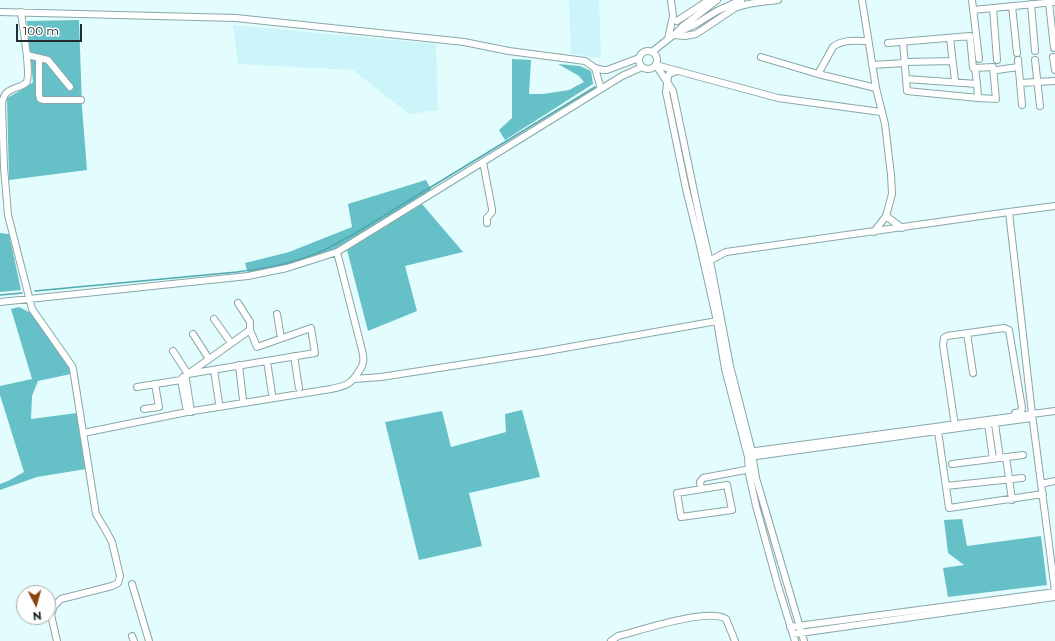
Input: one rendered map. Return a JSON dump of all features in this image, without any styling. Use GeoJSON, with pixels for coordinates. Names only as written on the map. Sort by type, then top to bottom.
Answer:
{"type":"FeatureCollection","features":[{"type":"Feature","properties":{"kind":"street"},"geometry":{"type":"LineString","coordinates":[[671,0],[675,19],[673,36]]}},
{"type":"Feature","properties":{"kind":"street"},"geometry":{"type":"LineString","coordinates":[[675,19],[709,0]]}},
{"type":"Feature","properties":{"kind":"street"},"geometry":{"type":"LineString","coordinates":[[653,51],[718,0]]}},
{"type":"Feature","properties":{"kind":"street"},"geometry":{"type":"LineString","coordinates":[[673,36],[717,11],[741,0]]}},
{"type":"Feature","properties":{"kind":"street"},"geometry":{"type":"LineString","coordinates":[[673,36],[696,34],[742,5],[754,2],[778,0]]}},
{"type":"Feature","properties":{"kind":"street"},"geometry":{"type":"LineString","coordinates":[[862,0],[876,88],[885,124],[892,194],[886,216],[874,232]]}},
{"type":"Feature","properties":{"kind":"street"},"geometry":{"type":"LineString","coordinates":[[972,0],[979,59]]}},
{"type":"Feature","properties":{"kind":"street"},"geometry":{"type":"LineString","coordinates":[[973,10],[1030,3],[1052,3],[1054,48]]}},
{"type":"Feature","properties":{"kind":"street"},"geometry":{"type":"LineString","coordinates":[[1030,3],[1035,51]]}},
{"type":"Feature","properties":{"kind":"street"},"geometry":{"type":"LineString","coordinates":[[1012,6],[1017,53]]}},
{"type":"Feature","properties":{"kind":"street"},"geometry":{"type":"LineString","coordinates":[[993,8],[997,60]]}},
{"type":"Feature","properties":{"kind":"street"},"geometry":{"type":"LineString","coordinates":[[0,12],[236,18],[464,42],[509,51],[585,61],[595,68],[603,70],[607,70],[639,58],[642,53],[647,50],[653,51],[658,60],[656,65],[651,69],[642,67],[600,84],[483,162],[338,252],[287,268],[248,276],[0,302]]}},
{"type":"Feature","properties":{"kind":"street"},"geometry":{"type":"LineString","coordinates":[[21,12],[27,55],[28,76],[26,83],[7,92],[3,97],[2,103],[4,167],[8,215],[32,309],[72,366],[96,514],[112,542],[120,576],[118,583],[112,586],[61,599],[54,606],[52,615],[58,641]]}},
{"type":"Feature","properties":{"kind":"street"},"geometry":{"type":"LineString","coordinates":[[675,19],[682,27]]}},
{"type":"Feature","properties":{"kind":"street"},"geometry":{"type":"LineString","coordinates":[[888,43],[970,36],[978,98]]}},
{"type":"Feature","properties":{"kind":"street"},"geometry":{"type":"LineString","coordinates":[[950,38],[955,81]]}},
{"type":"Feature","properties":{"kind":"street"},"geometry":{"type":"LineString","coordinates":[[818,74],[836,45],[843,42],[868,41]]}},
{"type":"Feature","properties":{"kind":"street"},"geometry":{"type":"LineString","coordinates":[[903,42],[907,91],[996,99],[993,67],[975,68]]}},
{"type":"Feature","properties":{"kind":"street"},"geometry":{"type":"LineString","coordinates":[[27,55],[46,59],[70,87]]}},
{"type":"Feature","properties":{"kind":"street"},"geometry":{"type":"LineString","coordinates":[[761,57],[818,74],[876,88]]}},
{"type":"Feature","properties":{"kind":"street"},"geometry":{"type":"LineString","coordinates":[[1053,57],[1055,70]]}},
{"type":"Feature","properties":{"kind":"street"},"geometry":{"type":"LineString","coordinates":[[39,58],[40,99],[81,100]]}},
{"type":"Feature","properties":{"kind":"street"},"geometry":{"type":"LineString","coordinates":[[639,58],[642,67]]}},
{"type":"Feature","properties":{"kind":"street"},"geometry":{"type":"LineString","coordinates":[[873,67],[952,60]]}},
{"type":"Feature","properties":{"kind":"street"},"geometry":{"type":"LineString","coordinates":[[1018,60],[1022,105]]}},
{"type":"Feature","properties":{"kind":"street"},"geometry":{"type":"LineString","coordinates":[[1035,60],[1040,106]]}},
{"type":"Feature","properties":{"kind":"street"},"geometry":{"type":"LineString","coordinates":[[656,65],[778,98],[881,112]]}},
{"type":"Feature","properties":{"kind":"street"},"geometry":{"type":"LineString","coordinates":[[656,65],[672,91],[710,260],[724,327],[730,366],[750,454],[756,506],[795,641]]}},
{"type":"Feature","properties":{"kind":"street"},"geometry":{"type":"LineString","coordinates":[[997,70],[1018,67]]}},
{"type":"Feature","properties":{"kind":"street"},"geometry":{"type":"LineString","coordinates":[[595,68],[600,84]]}},
{"type":"Feature","properties":{"kind":"street"},"geometry":{"type":"LineString","coordinates":[[677,71],[669,74],[667,77],[666,92],[686,189],[717,321],[725,369],[750,454]]}},
{"type":"Feature","properties":{"kind":"street"},"geometry":{"type":"LineString","coordinates":[[906,79],[955,81],[976,84]]}},
{"type":"Feature","properties":{"kind":"street"},"geometry":{"type":"LineString","coordinates":[[1020,83],[1055,81]]}},
{"type":"Feature","properties":{"kind":"street"},"geometry":{"type":"LineString","coordinates":[[483,162],[492,209],[492,212],[487,218],[487,223]]}},
{"type":"Feature","properties":{"kind":"street"},"geometry":{"type":"LineString","coordinates":[[704,264],[726,252],[1055,206]]}},
{"type":"Feature","properties":{"kind":"street"},"geometry":{"type":"LineString","coordinates":[[792,631],[1055,592],[1032,416],[1009,212]]}},
{"type":"Feature","properties":{"kind":"street"},"geometry":{"type":"LineString","coordinates":[[886,216],[902,228]]}},
{"type":"Feature","properties":{"kind":"street"},"geometry":{"type":"LineString","coordinates":[[83,433],[189,412],[331,389],[345,385],[354,379],[362,368],[364,362],[338,252]]}},
{"type":"Feature","properties":{"kind":"street"},"geometry":{"type":"LineString","coordinates":[[137,387],[214,370],[315,353],[311,328],[256,347],[250,330],[250,322],[238,303]]}},
{"type":"Feature","properties":{"kind":"street"},"geometry":{"type":"LineString","coordinates":[[277,314],[280,338]]}},
{"type":"Feature","properties":{"kind":"street"},"geometry":{"type":"LineString","coordinates":[[214,319],[231,343]]}},
{"type":"Feature","properties":{"kind":"street"},"geometry":{"type":"LineString","coordinates":[[354,379],[542,352],[717,321]]}},
{"type":"Feature","properties":{"kind":"street"},"geometry":{"type":"LineString","coordinates":[[750,454],[955,424],[1021,412],[1022,408],[1009,330],[1004,328],[947,336],[944,338],[943,340],[955,424]]}},
{"type":"Feature","properties":{"kind":"street"},"geometry":{"type":"LineString","coordinates":[[185,377],[250,330]]}},
{"type":"Feature","properties":{"kind":"street"},"geometry":{"type":"LineString","coordinates":[[967,333],[973,373]]}},
{"type":"Feature","properties":{"kind":"street"},"geometry":{"type":"LineString","coordinates":[[193,334],[209,359]]}},
{"type":"Feature","properties":{"kind":"street"},"geometry":{"type":"LineString","coordinates":[[173,351],[186,379],[189,412]]}},
{"type":"Feature","properties":{"kind":"street"},"geometry":{"type":"LineString","coordinates":[[294,356],[299,388]]}},
{"type":"Feature","properties":{"kind":"street"},"geometry":{"type":"LineString","coordinates":[[267,361],[272,394]]}},
{"type":"Feature","properties":{"kind":"street"},"geometry":{"type":"LineString","coordinates":[[239,366],[243,400]]}},
{"type":"Feature","properties":{"kind":"street"},"geometry":{"type":"LineString","coordinates":[[214,370],[219,403]]}},
{"type":"Feature","properties":{"kind":"street"},"geometry":{"type":"LineString","coordinates":[[144,409],[159,407],[155,384]]}},
{"type":"Feature","properties":{"kind":"street"},"geometry":{"type":"LineString","coordinates":[[1019,392],[1029,391]]}},
{"type":"Feature","properties":{"kind":"street"},"geometry":{"type":"LineString","coordinates":[[955,424],[995,424],[1055,411]]}},
{"type":"Feature","properties":{"kind":"street"},"geometry":{"type":"LineString","coordinates":[[750,454],[938,431],[955,424],[1055,415]]}},
{"type":"Feature","properties":{"kind":"street"},"geometry":{"type":"LineString","coordinates":[[988,424],[993,459]]}},
{"type":"Feature","properties":{"kind":"street"},"geometry":{"type":"LineString","coordinates":[[995,424],[1009,480],[1012,500]]}},
{"type":"Feature","properties":{"kind":"street"},"geometry":{"type":"LineString","coordinates":[[938,431],[949,508],[1012,500],[1042,494]]}},
{"type":"Feature","properties":{"kind":"street"},"geometry":{"type":"LineString","coordinates":[[952,464],[1023,455]]}},
{"type":"Feature","properties":{"kind":"street"},"geometry":{"type":"LineString","coordinates":[[701,489],[700,482],[703,478],[752,469]]}},
{"type":"Feature","properties":{"kind":"street"},"geometry":{"type":"LineString","coordinates":[[752,469],[805,641]]}},
{"type":"Feature","properties":{"kind":"street"},"geometry":{"type":"LineString","coordinates":[[946,486],[1022,478]]}},
{"type":"Feature","properties":{"kind":"street"},"geometry":{"type":"LineString","coordinates":[[1041,484],[1055,481]]}},
{"type":"Feature","properties":{"kind":"street"},"geometry":{"type":"LineString","coordinates":[[728,485],[732,510],[681,517],[676,492],[701,489],[728,485]]}},
{"type":"Feature","properties":{"kind":"street"},"geometry":{"type":"LineString","coordinates":[[132,584],[149,641]]}},
{"type":"Feature","properties":{"kind":"street"},"geometry":{"type":"LineString","coordinates":[[801,629],[812,631],[1055,597]]}},
{"type":"Feature","properties":{"kind":"street"},"geometry":{"type":"LineString","coordinates":[[611,641],[618,636],[685,618],[716,616],[726,619],[734,641]]}},
{"type":"Feature","properties":{"kind":"street"},"geometry":{"type":"LineString","coordinates":[[805,641],[812,631]]}},
{"type":"Feature","properties":{"kind":"shaded area"},"geometry":{"type":"Polygon","coordinates":[[[569,0],[599,0],[601,58],[571,54],[569,0]]]}},
{"type":"Feature","properties":{"kind":"shaded area"},"geometry":{"type":"Polygon","coordinates":[[[79,20],[82,107],[87,170],[9,180],[7,98],[33,82],[27,21],[79,20]]]}},
{"type":"Feature","properties":{"kind":"shaded area"},"geometry":{"type":"Polygon","coordinates":[[[233,25],[436,44],[438,110],[409,114],[353,70],[238,64],[233,25]]]}},
{"type":"Feature","properties":{"kind":"shaded area"},"geometry":{"type":"Polygon","coordinates":[[[512,59],[531,60],[529,94],[543,94],[569,90],[584,82],[579,76],[558,64],[580,66],[591,71],[593,84],[505,140],[499,130],[512,118],[512,59]]]}},
{"type":"Feature","properties":{"kind":"shaded area"},"geometry":{"type":"Polygon","coordinates":[[[426,180],[432,191],[337,249],[286,266],[248,274],[245,263],[289,252],[352,227],[348,204],[426,180]]]}},
{"type":"Feature","properties":{"kind":"shaded area"},"geometry":{"type":"Polygon","coordinates":[[[422,204],[463,252],[405,266],[417,311],[368,331],[347,250],[422,204]]]}},
{"type":"Feature","properties":{"kind":"shaded area"},"geometry":{"type":"Polygon","coordinates":[[[0,233],[9,234],[21,290],[0,292],[0,233]]]}},
{"type":"Feature","properties":{"kind":"shaded area"},"geometry":{"type":"Polygon","coordinates":[[[19,307],[31,313],[69,366],[71,374],[38,381],[32,396],[31,419],[77,413],[86,469],[37,477],[0,490],[0,484],[24,472],[0,395],[0,386],[32,379],[11,309],[19,307]]]}},
{"type":"Feature","properties":{"kind":"shaded area"},"geometry":{"type":"Polygon","coordinates":[[[522,410],[540,477],[469,493],[482,546],[419,560],[385,422],[442,411],[451,447],[506,432],[505,414],[522,410]]]}},
{"type":"Feature","properties":{"kind":"shaded area"},"geometry":{"type":"Polygon","coordinates":[[[962,519],[967,546],[1041,536],[1047,585],[948,597],[943,568],[964,565],[948,553],[944,520],[962,519]]]}},
{"type":"Feature","properties":{"kind":"waterway"},"geometry":{"type":"LineString","coordinates":[[35,291],[237,272],[259,269],[313,255],[354,234],[595,87]]}},
{"type":"Feature","properties":{"kind":"waterway"},"geometry":{"type":"LineString","coordinates":[[0,295],[22,293]]}}]}
